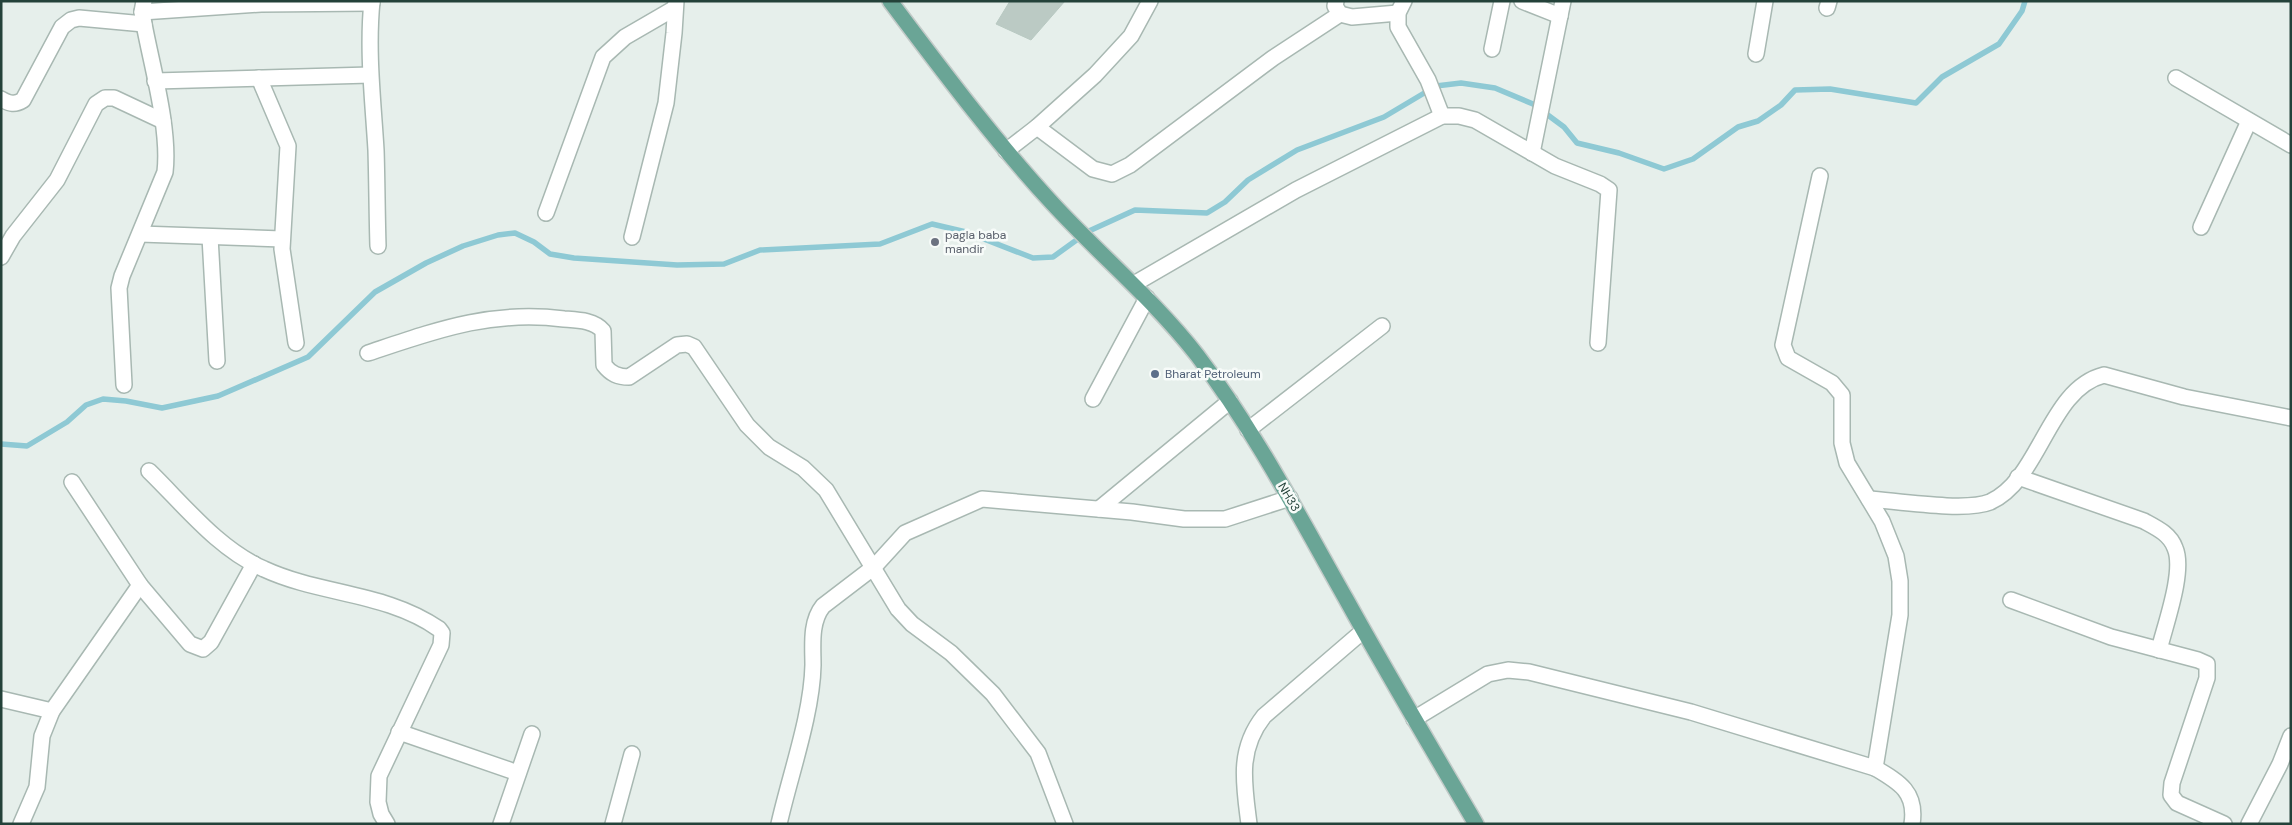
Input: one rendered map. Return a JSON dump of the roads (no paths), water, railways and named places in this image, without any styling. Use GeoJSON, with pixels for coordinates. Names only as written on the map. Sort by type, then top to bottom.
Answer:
{"type":"FeatureCollection","features":[{"type":"Feature","properties":{"kind":"main road","name":"NH33"},"geometry":{"type":"LineString","coordinates":[[890,1],[1006,151],[1054,205],[1147,298],[1192,350],[1230,401],[1290,498],[1363,631],[1476,824]]}},
{"type":"Feature","properties":{"kind":"street"},"geometry":{"type":"LineString","coordinates":[[1006,151],[1038,128],[1095,75],[1131,36],[1150,1]]}},
{"type":"Feature","properties":{"kind":"street"},"geometry":{"type":"LineString","coordinates":[[1492,49],[1502,1]]}},
{"type":"Feature","properties":{"kind":"street"},"geometry":{"type":"LineString","coordinates":[[1522,1],[1562,8],[1532,153]]}},
{"type":"Feature","properties":{"kind":"street"},"geometry":{"type":"LineString","coordinates":[[1756,54],[1765,1]]}},
{"type":"Feature","properties":{"kind":"street"},"geometry":{"type":"LineString","coordinates":[[1,100],[9,104],[17,104],[23,100],[62,26],[71,20],[143,12],[261,4],[372,2],[369,27],[370,75],[376,151],[378,246]]}},
{"type":"Feature","properties":{"kind":"street"},"geometry":{"type":"LineString","coordinates":[[546,213],[603,57],[625,37],[675,5]]}},
{"type":"Feature","properties":{"kind":"street"},"geometry":{"type":"LineString","coordinates":[[632,237],[666,103],[674,33],[675,5]]}},
{"type":"Feature","properties":{"kind":"street"},"geometry":{"type":"LineString","coordinates":[[1038,128],[1093,170],[1112,174],[1130,165],[1338,8],[1352,17],[1401,7],[1398,27],[1428,80],[1440,110]]}},
{"type":"Feature","properties":{"kind":"street"},"geometry":{"type":"LineString","coordinates":[[124,385],[119,288],[122,276],[165,172],[166,144],[143,12]]}},
{"type":"Feature","properties":{"kind":"street"},"geometry":{"type":"LineString","coordinates":[[155,82],[370,75]]}},
{"type":"Feature","properties":{"kind":"street"},"geometry":{"type":"LineString","coordinates":[[258,78],[288,146],[282,239],[296,344]]}},
{"type":"Feature","properties":{"kind":"street"},"geometry":{"type":"LineString","coordinates":[[2176,78],[2291,145]]}},
{"type":"Feature","properties":{"kind":"street"},"geometry":{"type":"LineString","coordinates":[[1,257],[13,236],[57,180],[96,104],[105,98],[114,98],[162,121]]}},
{"type":"Feature","properties":{"kind":"street"},"geometry":{"type":"LineString","coordinates":[[1134,284],[1296,190],[1440,110],[1475,120],[1562,169],[1600,184],[1609,190],[1598,343]]}},
{"type":"Feature","properties":{"kind":"street"},"geometry":{"type":"LineString","coordinates":[[2202,227],[2249,121]]}},
{"type":"Feature","properties":{"kind":"street"},"geometry":{"type":"LineString","coordinates":[[1820,176],[1784,336],[1784,351],[1788,358],[1795,363],[1832,383],[1842,396],[1844,453],[1854,477],[1882,521],[1896,556],[1900,615],[1875,768]]}},
{"type":"Feature","properties":{"kind":"street"},"geometry":{"type":"LineString","coordinates":[[140,234],[282,239]]}},
{"type":"Feature","properties":{"kind":"street"},"geometry":{"type":"LineString","coordinates":[[210,236],[218,361]]}},
{"type":"Feature","properties":{"kind":"street"},"geometry":{"type":"LineString","coordinates":[[1093,399],[1147,298]]}},
{"type":"Feature","properties":{"kind":"street"},"geometry":{"type":"LineString","coordinates":[[368,353],[467,322],[517,315],[581,321],[600,327],[603,331],[604,365],[610,372],[621,377],[629,377],[677,346],[687,344],[694,347],[747,425],[757,436],[803,468],[826,490],[898,609],[912,624],[951,654],[994,694],[1038,753],[1065,824]]}},
{"type":"Feature","properties":{"kind":"street"},"geometry":{"type":"LineString","coordinates":[[1248,430],[1382,326]]}},
{"type":"Feature","properties":{"kind":"street"},"geometry":{"type":"LineString","coordinates":[[1869,499],[1970,507],[1990,502],[2004,492],[2018,477],[2070,397],[2092,378],[2104,375],[2184,397],[2291,418]]}},
{"type":"Feature","properties":{"kind":"street"},"geometry":{"type":"LineString","coordinates":[[1099,509],[1230,401]]}},
{"type":"Feature","properties":{"kind":"street"},"geometry":{"type":"LineString","coordinates":[[149,471],[214,535],[254,564],[282,576],[389,604],[439,629],[442,633],[441,645],[379,776],[377,788],[381,814],[387,824]]}},
{"type":"Feature","properties":{"kind":"street"},"geometry":{"type":"LineString","coordinates":[[2018,477],[2144,521],[2160,529],[2170,539],[2176,549],[2178,561],[2177,578],[2159,650]]}},
{"type":"Feature","properties":{"kind":"street"},"geometry":{"type":"LineString","coordinates":[[72,482],[140,585],[190,644],[203,648],[211,642],[254,564]]}},
{"type":"Feature","properties":{"kind":"street"},"geometry":{"type":"LineString","coordinates":[[778,824],[808,706],[813,669],[815,620],[818,612],[823,606],[874,567],[905,533],[982,499],[1099,509],[1184,519],[1224,520],[1290,498]]}},
{"type":"Feature","properties":{"kind":"street"},"geometry":{"type":"LineString","coordinates":[[21,824],[37,787],[42,736],[52,711],[140,585]]}},
{"type":"Feature","properties":{"kind":"street"},"geometry":{"type":"LineString","coordinates":[[2011,600],[2111,637],[2204,662],[2208,668],[2207,678],[2172,783],[2171,795],[2177,802],[2224,824]]}},
{"type":"Feature","properties":{"kind":"street"},"geometry":{"type":"LineString","coordinates":[[1249,824],[1244,781],[1244,760],[1254,729],[1264,716],[1363,631]]}},
{"type":"Feature","properties":{"kind":"street"},"geometry":{"type":"LineString","coordinates":[[1414,719],[1488,674],[1508,670],[1529,672],[1691,712],[1875,768],[1893,778],[1910,795],[1913,806],[1912,824]]}},
{"type":"Feature","properties":{"kind":"street"},"geometry":{"type":"LineString","coordinates":[[1,699],[52,711]]}},
{"type":"Feature","properties":{"kind":"street"},"geometry":{"type":"LineString","coordinates":[[399,732],[518,773]]}},
{"type":"Feature","properties":{"kind":"street"},"geometry":{"type":"LineString","coordinates":[[501,824],[532,734]]}},
{"type":"Feature","properties":{"kind":"street"},"geometry":{"type":"LineString","coordinates":[[2249,824],[2280,764],[2291,736]]}},
{"type":"Feature","properties":{"kind":"street"},"geometry":{"type":"LineString","coordinates":[[612,824],[632,754]]}},
{"type":"Feature","properties":{"kind":"waterway"},"geometry":{"type":"LineString","coordinates":[[1,444],[27,446],[67,422],[86,405],[103,399],[162,408],[218,396],[308,357],[375,292],[426,263],[463,246],[498,235],[515,233],[534,242],[550,254],[574,258],[677,265],[724,264],[760,250],[880,244],[932,224],[966,232],[1033,258],[1053,257],[1089,231],[1135,210],[1207,213],[1225,202],[1248,180],[1297,150],[1384,117],[1436,86],[1461,83],[1495,88],[1533,104],[1564,127],[1577,143],[1619,153],[1664,169],[1693,159],[1738,127],[1758,121],[1781,105],[1795,90],[1830,89],[1916,103],[1942,77],[1999,44],[2022,11],[2025,1]]}},
{"type":"Feature","properties":{"kind":"place","name":"pagla baba mandir"},"geometry":{"type":"Point","coordinates":[935,242]}},
{"type":"Feature","properties":{"kind":"place","name":"Bharat Petroleum"},"geometry":{"type":"Point","coordinates":[1155,374]}}]}
